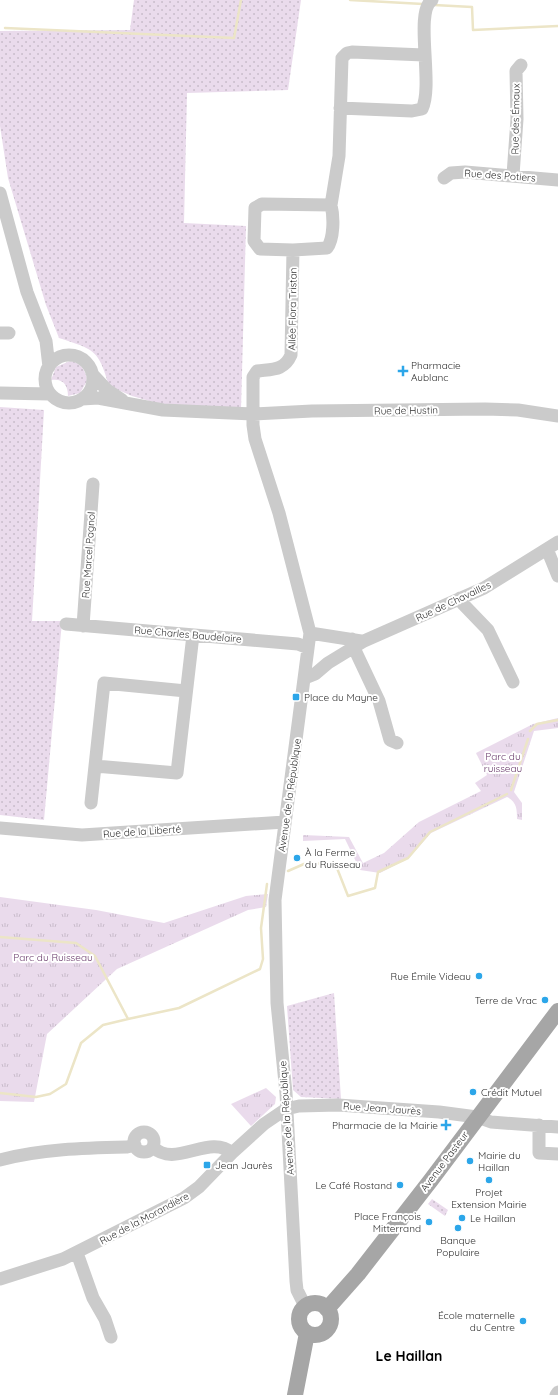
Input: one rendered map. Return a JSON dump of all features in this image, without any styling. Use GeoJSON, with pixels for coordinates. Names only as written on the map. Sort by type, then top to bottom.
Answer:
{"type":"FeatureCollection","features":[{"type":"Feature","properties":{"kind":"main road","name":"Avenue Pasteur"},"geometry":{"type":"LineString","coordinates":[[327,1309],[358,1274],[432,1180],[477,1117],[558,1011]]}},
{"type":"Feature","properties":{"kind":"main road"},"geometry":{"type":"LineString","coordinates":[[314,1303],[324,1306],[327,1309],[330,1319],[327,1329],[318,1334],[308,1333],[300,1326],[299,1320],[301,1310],[305,1306],[314,1303]]}},
{"type":"Feature","properties":{"kind":"main road"},"geometry":{"type":"LineString","coordinates":[[295,1395],[308,1333]]}},
{"type":"Feature","properties":{"kind":"street"},"geometry":{"type":"LineString","coordinates":[[340,108],[412,111],[422,109],[425,103],[427,68],[424,55],[426,9],[432,0]]}},
{"type":"Feature","properties":{"kind":"street"},"geometry":{"type":"LineString","coordinates":[[331,205],[262,204],[255,208],[254,241],[260,249],[293,250],[327,248],[331,239],[333,212],[331,205],[339,156],[342,58],[347,53],[424,55]]}},
{"type":"Feature","properties":{"kind":"street","name":"Rue des Émaux"},"geometry":{"type":"LineString","coordinates":[[513,175],[517,119],[516,71],[521,65]]}},
{"type":"Feature","properties":{"kind":"street","name":"Rue des Potiers"},"geometry":{"type":"LineString","coordinates":[[444,178],[451,173],[465,172],[558,180]]}},
{"type":"Feature","properties":{"kind":"street"},"geometry":{"type":"LineString","coordinates":[[0,193],[27,292],[42,329],[47,348],[46,386],[50,394],[62,402],[69,403],[82,399],[98,398],[163,410],[253,414]]}},
{"type":"Feature","properties":{"kind":"street","name":"Allée Flora Tristan"},"geometry":{"type":"LineString","coordinates":[[253,414],[253,377],[257,371],[282,367],[287,363],[291,355],[293,250]]}},
{"type":"Feature","properties":{"kind":"street"},"geometry":{"type":"LineString","coordinates":[[42,329],[53,341],[70,354],[84,360],[90,366],[93,375],[92,388],[82,399]]}},
{"type":"Feature","properties":{"kind":"street"},"geometry":{"type":"LineString","coordinates":[[19,394],[33,386],[47,371],[55,359],[70,354]]}},
{"type":"Feature","properties":{"kind":"street"},"geometry":{"type":"LineString","coordinates":[[93,375],[107,390],[129,403]]}},
{"type":"Feature","properties":{"kind":"street"},"geometry":{"type":"LineString","coordinates":[[0,393],[50,394]]}},
{"type":"Feature","properties":{"kind":"street","name":"Rue de Hustin"},"geometry":{"type":"LineString","coordinates":[[253,414],[312,411],[485,409],[518,410],[558,416]]}},
{"type":"Feature","properties":{"kind":"street","name":"Avenue de la République"},"geometry":{"type":"LineString","coordinates":[[253,414],[255,439],[279,513],[310,634],[275,900],[277,1003],[286,1109],[297,1290],[305,1306]]}},
{"type":"Feature","properties":{"kind":"street","name":"Rue Marcel Pagnol"},"geometry":{"type":"LineString","coordinates":[[83,626],[93,484]]}},
{"type":"Feature","properties":{"kind":"street"},"geometry":{"type":"LineString","coordinates":[[553,546],[558,576]]}},
{"type":"Feature","properties":{"kind":"street","name":"Rue de Chavailles"},"geometry":{"type":"LineString","coordinates":[[305,678],[315,674],[357,643],[484,588],[553,546]]}},
{"type":"Feature","properties":{"kind":"street"},"geometry":{"type":"LineString","coordinates":[[460,598],[463,604],[488,630],[513,682]]}},
{"type":"Feature","properties":{"kind":"street","name":"Rue Charles Baudelaire"},"geometry":{"type":"LineString","coordinates":[[66,624],[298,644],[308,648]]}},
{"type":"Feature","properties":{"kind":"street"},"geometry":{"type":"LineString","coordinates":[[310,634],[357,643],[378,701],[390,740],[397,742]]}},
{"type":"Feature","properties":{"kind":"street"},"geometry":{"type":"LineString","coordinates":[[95,766],[177,773],[193,635]]}},
{"type":"Feature","properties":{"kind":"street"},"geometry":{"type":"LineString","coordinates":[[91,803],[104,683],[186,691]]}},
{"type":"Feature","properties":{"kind":"street","name":"Rue de la Liberté"},"geometry":{"type":"LineString","coordinates":[[0,828],[82,835],[285,822]]}},
{"type":"Feature","properties":{"kind":"street","name":"Rue Jean Jaurès"},"geometry":{"type":"LineString","coordinates":[[286,1109],[299,1106],[338,1106],[439,1112],[477,1117],[492,1122],[558,1126]]}},
{"type":"Feature","properties":{"kind":"street","name":"Rue de la Morandière"},"geometry":{"type":"LineString","coordinates":[[1,1275],[77,1253],[184,1198],[199,1187],[232,1153],[264,1124],[286,1109]]}},
{"type":"Feature","properties":{"kind":"street"},"geometry":{"type":"LineString","coordinates":[[540,1125],[539,1153],[558,1154]]}},
{"type":"Feature","properties":{"kind":"street"},"geometry":{"type":"LineString","coordinates":[[0,1160],[14,1156],[72,1149],[135,1145],[136,1136],[144,1132],[152,1137],[154,1143],[152,1147],[161,1154],[187,1153],[214,1146],[232,1153]]}},
{"type":"Feature","properties":{"kind":"street"},"geometry":{"type":"LineString","coordinates":[[77,1253],[93,1298],[105,1318],[111,1336]]}},
{"type":"Feature","properties":{"kind":"green space"},"geometry":{"type":"Polygon","coordinates":[[[134,0],[301,0],[288,90],[187,93],[184,223],[246,226],[241,409],[160,404],[132,396],[109,386],[102,365],[98,358],[88,349],[59,338],[46,305],[8,178],[0,126],[0,31],[130,30],[134,0]]]}},
{"type":"Feature","properties":{"kind":"green space"},"geometry":{"type":"Polygon","coordinates":[[[70,361],[80,365],[87,381],[80,393],[68,396],[66,386],[62,381],[51,380],[56,367],[70,361]]]}},
{"type":"Feature","properties":{"kind":"green space"},"geometry":{"type":"Polygon","coordinates":[[[0,407],[44,410],[32,621],[62,621],[44,820],[0,815],[0,407]]]}},
{"type":"Feature","properties":{"kind":"green space","name":"Parc du ruisseau"},"geometry":{"type":"Polygon","coordinates":[[[558,718],[558,728],[534,731],[514,792],[522,803],[522,820],[517,819],[515,804],[507,797],[431,833],[409,858],[380,873],[360,870],[345,839],[303,841],[303,835],[349,837],[363,863],[384,853],[419,822],[481,791],[475,783],[487,775],[476,753],[533,724],[558,718]]]}},
{"type":"Feature","properties":{"kind":"green space","name":"Parc du Ruisseau"},"geometry":{"type":"Polygon","coordinates":[[[268,894],[266,907],[248,910],[117,969],[47,1034],[34,1102],[0,1101],[0,897],[96,910],[164,923],[246,896],[268,894]]]}},
{"type":"Feature","properties":{"kind":"green space"},"geometry":{"type":"Polygon","coordinates":[[[334,993],[341,1099],[301,1097],[293,1090],[287,1006],[334,993]]]}},
{"type":"Feature","properties":{"kind":"green space"},"geometry":{"type":"Polygon","coordinates":[[[266,1088],[276,1097],[275,1104],[251,1126],[231,1104],[266,1088]]]}},
{"type":"Feature","properties":{"kind":"green space"},"geometry":{"type":"Polygon","coordinates":[[[432,1199],[448,1210],[445,1216],[428,1204],[432,1199]]]}},
{"type":"Feature","properties":{"kind":"waterway"},"geometry":{"type":"LineString","coordinates":[[5,28],[234,38],[241,0]]}},
{"type":"Feature","properties":{"kind":"waterway"},"geometry":{"type":"LineString","coordinates":[[350,0],[423,4]]}},
{"type":"Feature","properties":{"kind":"waterway"},"geometry":{"type":"LineString","coordinates":[[434,5],[472,7],[473,30],[558,26]]}},
{"type":"Feature","properties":{"kind":"waterway"},"geometry":{"type":"LineString","coordinates":[[530,731],[537,724],[558,720]]}},
{"type":"Feature","properties":{"kind":"waterway"},"geometry":{"type":"LineString","coordinates":[[511,790],[528,739]]}},
{"type":"Feature","properties":{"kind":"waterway"},"geometry":{"type":"LineString","coordinates":[[288,871],[304,864],[335,863],[348,896],[375,888],[378,872],[408,858],[430,832],[507,794]]}},
{"type":"Feature","properties":{"kind":"waterway"},"geometry":{"type":"LineString","coordinates":[[0,937],[76,943],[95,956],[128,1019],[179,1008],[260,969],[263,959],[261,928],[267,884]]}},
{"type":"Feature","properties":{"kind":"waterway"},"geometry":{"type":"LineString","coordinates":[[0,1093],[36,1097],[50,1094],[66,1084],[81,1043],[103,1025],[128,1019]]}},
{"type":"Feature","properties":{"kind":"place","name":"Pharmacie Aublanc"},"geometry":{"type":"Point","coordinates":[403,371]}},
{"type":"Feature","properties":{"kind":"place","name":"Place du Mayne"},"geometry":{"type":"Point","coordinates":[296,697]}},
{"type":"Feature","properties":{"kind":"place","name":"À la Ferme du Ruisseau"},"geometry":{"type":"Point","coordinates":[297,858]}},
{"type":"Feature","properties":{"kind":"place","name":"Rue Émile Videau"},"geometry":{"type":"Point","coordinates":[479,976]}},
{"type":"Feature","properties":{"kind":"place","name":"Terre de Vrac"},"geometry":{"type":"Point","coordinates":[545,1000]}},
{"type":"Feature","properties":{"kind":"place","name":"Crédit Mutuel"},"geometry":{"type":"Point","coordinates":[473,1092]}},
{"type":"Feature","properties":{"kind":"place","name":"Pharmacie de la Mairie"},"geometry":{"type":"Point","coordinates":[446,1125]}},
{"type":"Feature","properties":{"kind":"place","name":"Mairie du Haillan"},"geometry":{"type":"Point","coordinates":[470,1161]}},
{"type":"Feature","properties":{"kind":"place","name":"Jean Jaurès"},"geometry":{"type":"Point","coordinates":[207,1165]}},
{"type":"Feature","properties":{"kind":"place","name":"Projet Extension Mairie"},"geometry":{"type":"Point","coordinates":[489,1180]}},
{"type":"Feature","properties":{"kind":"place","name":"Le Café Rostand"},"geometry":{"type":"Point","coordinates":[400,1185]}},
{"type":"Feature","properties":{"kind":"place","name":"Le Haillan"},"geometry":{"type":"Point","coordinates":[462,1218]}},
{"type":"Feature","properties":{"kind":"place","name":"Place François Mitterrand"},"geometry":{"type":"Point","coordinates":[429,1222]}},
{"type":"Feature","properties":{"kind":"place","name":"Banque Populaire"},"geometry":{"type":"Point","coordinates":[458,1228]}},
{"type":"Feature","properties":{"kind":"place","name":"École maternelle du Centre"},"geometry":{"type":"Point","coordinates":[523,1321]}},
{"type":"Feature","properties":{"kind":"district","name":"Le Haillan"},"geometry":{"type":"Point","coordinates":[409,1356]}}]}
